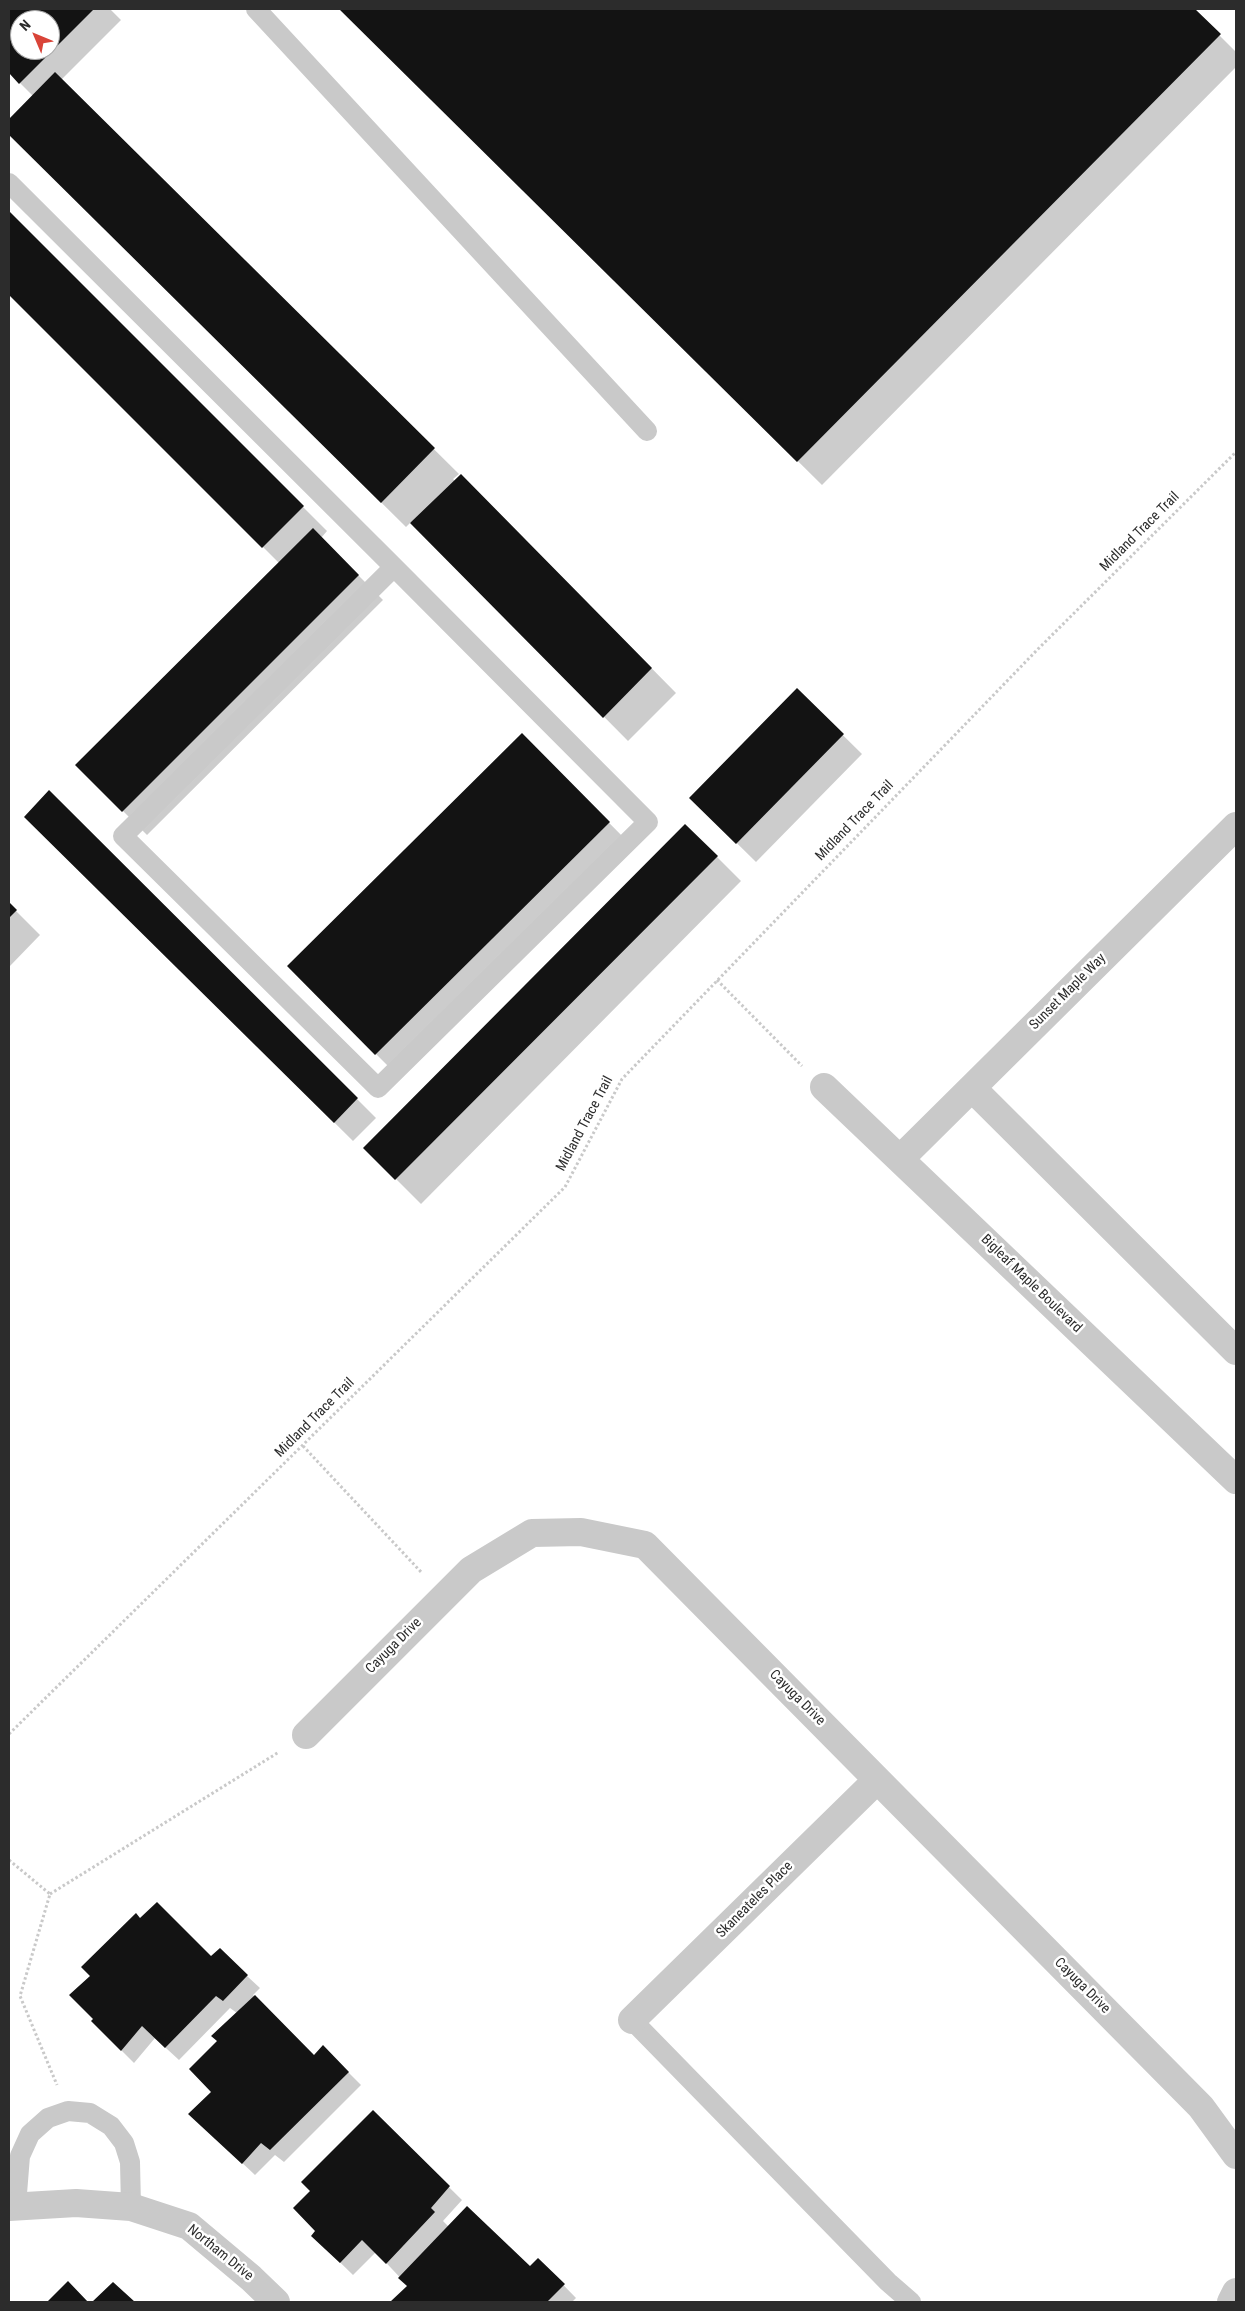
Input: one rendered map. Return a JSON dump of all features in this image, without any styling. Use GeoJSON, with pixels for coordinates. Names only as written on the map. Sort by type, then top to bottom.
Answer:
{"type":"FeatureCollection","features":[{"type":"Feature","properties":{"kind":"street","name":"Sunset Maple Way"},"geometry":{"type":"LineString","coordinates":[[900,1160],[1236,826]]}},
{"type":"Feature","properties":{"kind":"street","name":"Bigleaf Maple Boulevard"},"geometry":{"type":"LineString","coordinates":[[824,1087],[1236,1480]]}},
{"type":"Feature","properties":{"kind":"street"},"geometry":{"type":"LineString","coordinates":[[972,1088],[1236,1351]]}},
{"type":"Feature","properties":{"kind":"street","name":"Cayuga Drive"},"geometry":{"type":"LineString","coordinates":[[306,1735],[470,1570],[532,1533],[581,1532],[645,1546],[1201,2106],[1236,2155]]}},
{"type":"Feature","properties":{"kind":"street","name":"Skaneateles Place"},"geometry":{"type":"LineString","coordinates":[[632,2020],[877,1780]]}},
{"type":"Feature","properties":{"kind":"street","name":"Northam Drive"},"geometry":{"type":"LineString","coordinates":[[12,2206],[76,2202],[131,2207],[189,2226],[251,2278],[276,2302]]}},
{"type":"Feature","properties":{"kind":"street"},"geometry":{"type":"LineString","coordinates":[[1231,2302],[1236,2292]]}},
{"type":"Feature","properties":{"kind":"lane"},"geometry":{"type":"LineString","coordinates":[[256,9],[646,431]]}},
{"type":"Feature","properties":{"kind":"lane"},"geometry":{"type":"LineString","coordinates":[[9,183],[394,567],[648,822],[378,1088],[123,836],[394,567]]}},
{"type":"Feature","properties":{"kind":"lane"},"geometry":{"type":"LineString","coordinates":[[632,2020],[888,2282],[911,2302]]}},
{"type":"Feature","properties":{"kind":"lane"},"geometry":{"type":"LineString","coordinates":[[12,2206],[20,2156],[30,2134],[48,2118],[68,2111],[90,2113],[111,2126],[124,2143],[130,2162],[131,2207]]}},
{"type":"Feature","properties":{"kind":"path","name":"Midland Trace Trail"},"geometry":{"type":"LineString","coordinates":[[9,1734],[565,1187],[622,1079],[1038,649],[1236,452]]}},
{"type":"Feature","properties":{"kind":"path"},"geometry":{"type":"LineString","coordinates":[[717,980],[824,1087]]}},
{"type":"Feature","properties":{"kind":"path"},"geometry":{"type":"LineString","coordinates":[[303,1446],[444,1596]]}},
{"type":"Feature","properties":{"kind":"path"},"geometry":{"type":"LineString","coordinates":[[68,2111],[20,1996],[50,1894],[306,1735]]}},
{"type":"Feature","properties":{"kind":"path"},"geometry":{"type":"LineString","coordinates":[[9,1860],[50,1894]]}},
{"type":"Feature","properties":{"kind":"building"},"geometry":{"type":"Polygon","coordinates":[[[9,9],[94,9],[60,43],[60,10],[10,10],[10,60],[43,60],[19,84],[9,73],[9,9]]]}},
{"type":"Feature","properties":{"kind":"building"},"geometry":{"type":"Polygon","coordinates":[[[339,9],[1195,9],[1221,34],[797,462],[339,9]]]}},
{"type":"Feature","properties":{"kind":"building"},"geometry":{"type":"Polygon","coordinates":[[[55,72],[435,448],[381,503],[9,135],[9,119],[55,72]]]}},
{"type":"Feature","properties":{"kind":"building"},"geometry":{"type":"Polygon","coordinates":[[[9,211],[304,506],[262,548],[9,295],[9,211]]]}},
{"type":"Feature","properties":{"kind":"building"},"geometry":{"type":"Polygon","coordinates":[[[461,474],[652,668],[603,718],[410,523],[461,474]]]}},
{"type":"Feature","properties":{"kind":"building"},"geometry":{"type":"Polygon","coordinates":[[[313,528],[359,575],[122,812],[75,765],[313,528]]]}},
{"type":"Feature","properties":{"kind":"building"},"geometry":{"type":"Polygon","coordinates":[[[797,688],[844,734],[736,844],[689,798],[797,688]]]}},
{"type":"Feature","properties":{"kind":"building"},"geometry":{"type":"Polygon","coordinates":[[[522,733],[610,822],[375,1055],[287,966],[522,733]]]}},
{"type":"Feature","properties":{"kind":"building"},"geometry":{"type":"Polygon","coordinates":[[[49,790],[358,1098],[334,1123],[24,817],[49,790]]]}},
{"type":"Feature","properties":{"kind":"building"},"geometry":{"type":"Polygon","coordinates":[[[685,824],[718,856],[395,1180],[363,1148],[685,824]]]}},
{"type":"Feature","properties":{"kind":"building"},"geometry":{"type":"Polygon","coordinates":[[[9,902],[17,910],[9,918],[9,902]]]}},
{"type":"Feature","properties":{"kind":"building"},"geometry":{"type":"Polygon","coordinates":[[[157,1902],[211,1956],[220,1948],[248,1975],[223,2001],[216,1996],[165,2048],[142,2026],[121,2051],[91,2021],[93,2019],[69,1995],[90,1976],[81,1967],[136,1913],[140,1918],[157,1902]]]}},
{"type":"Feature","properties":{"kind":"building"},"geometry":{"type":"Polygon","coordinates":[[[255,1995],[314,2055],[323,2045],[349,2072],[270,2150],[261,2143],[242,2164],[188,2114],[211,2092],[189,2069],[217,2041],[211,2036],[255,1995]]]}},
{"type":"Feature","properties":{"kind":"building"},"geometry":{"type":"Polygon","coordinates":[[[373,2110],[450,2186],[431,2208],[435,2212],[386,2264],[362,2240],[340,2263],[311,2236],[315,2231],[293,2208],[310,2191],[301,2182],[373,2110]]]}},
{"type":"Feature","properties":{"kind":"building"},"geometry":{"type":"Polygon","coordinates":[[[467,2206],[530,2266],[538,2258],[565,2284],[547,2302],[390,2302],[407,2286],[398,2278],[467,2206]]]}},
{"type":"Feature","properties":{"kind":"building"},"geometry":{"type":"Polygon","coordinates":[[[68,2281],[88,2302],[47,2302],[68,2281]]]}},
{"type":"Feature","properties":{"kind":"building"},"geometry":{"type":"Polygon","coordinates":[[[113,2282],[135,2302],[92,2302],[113,2282]]]}}]}
